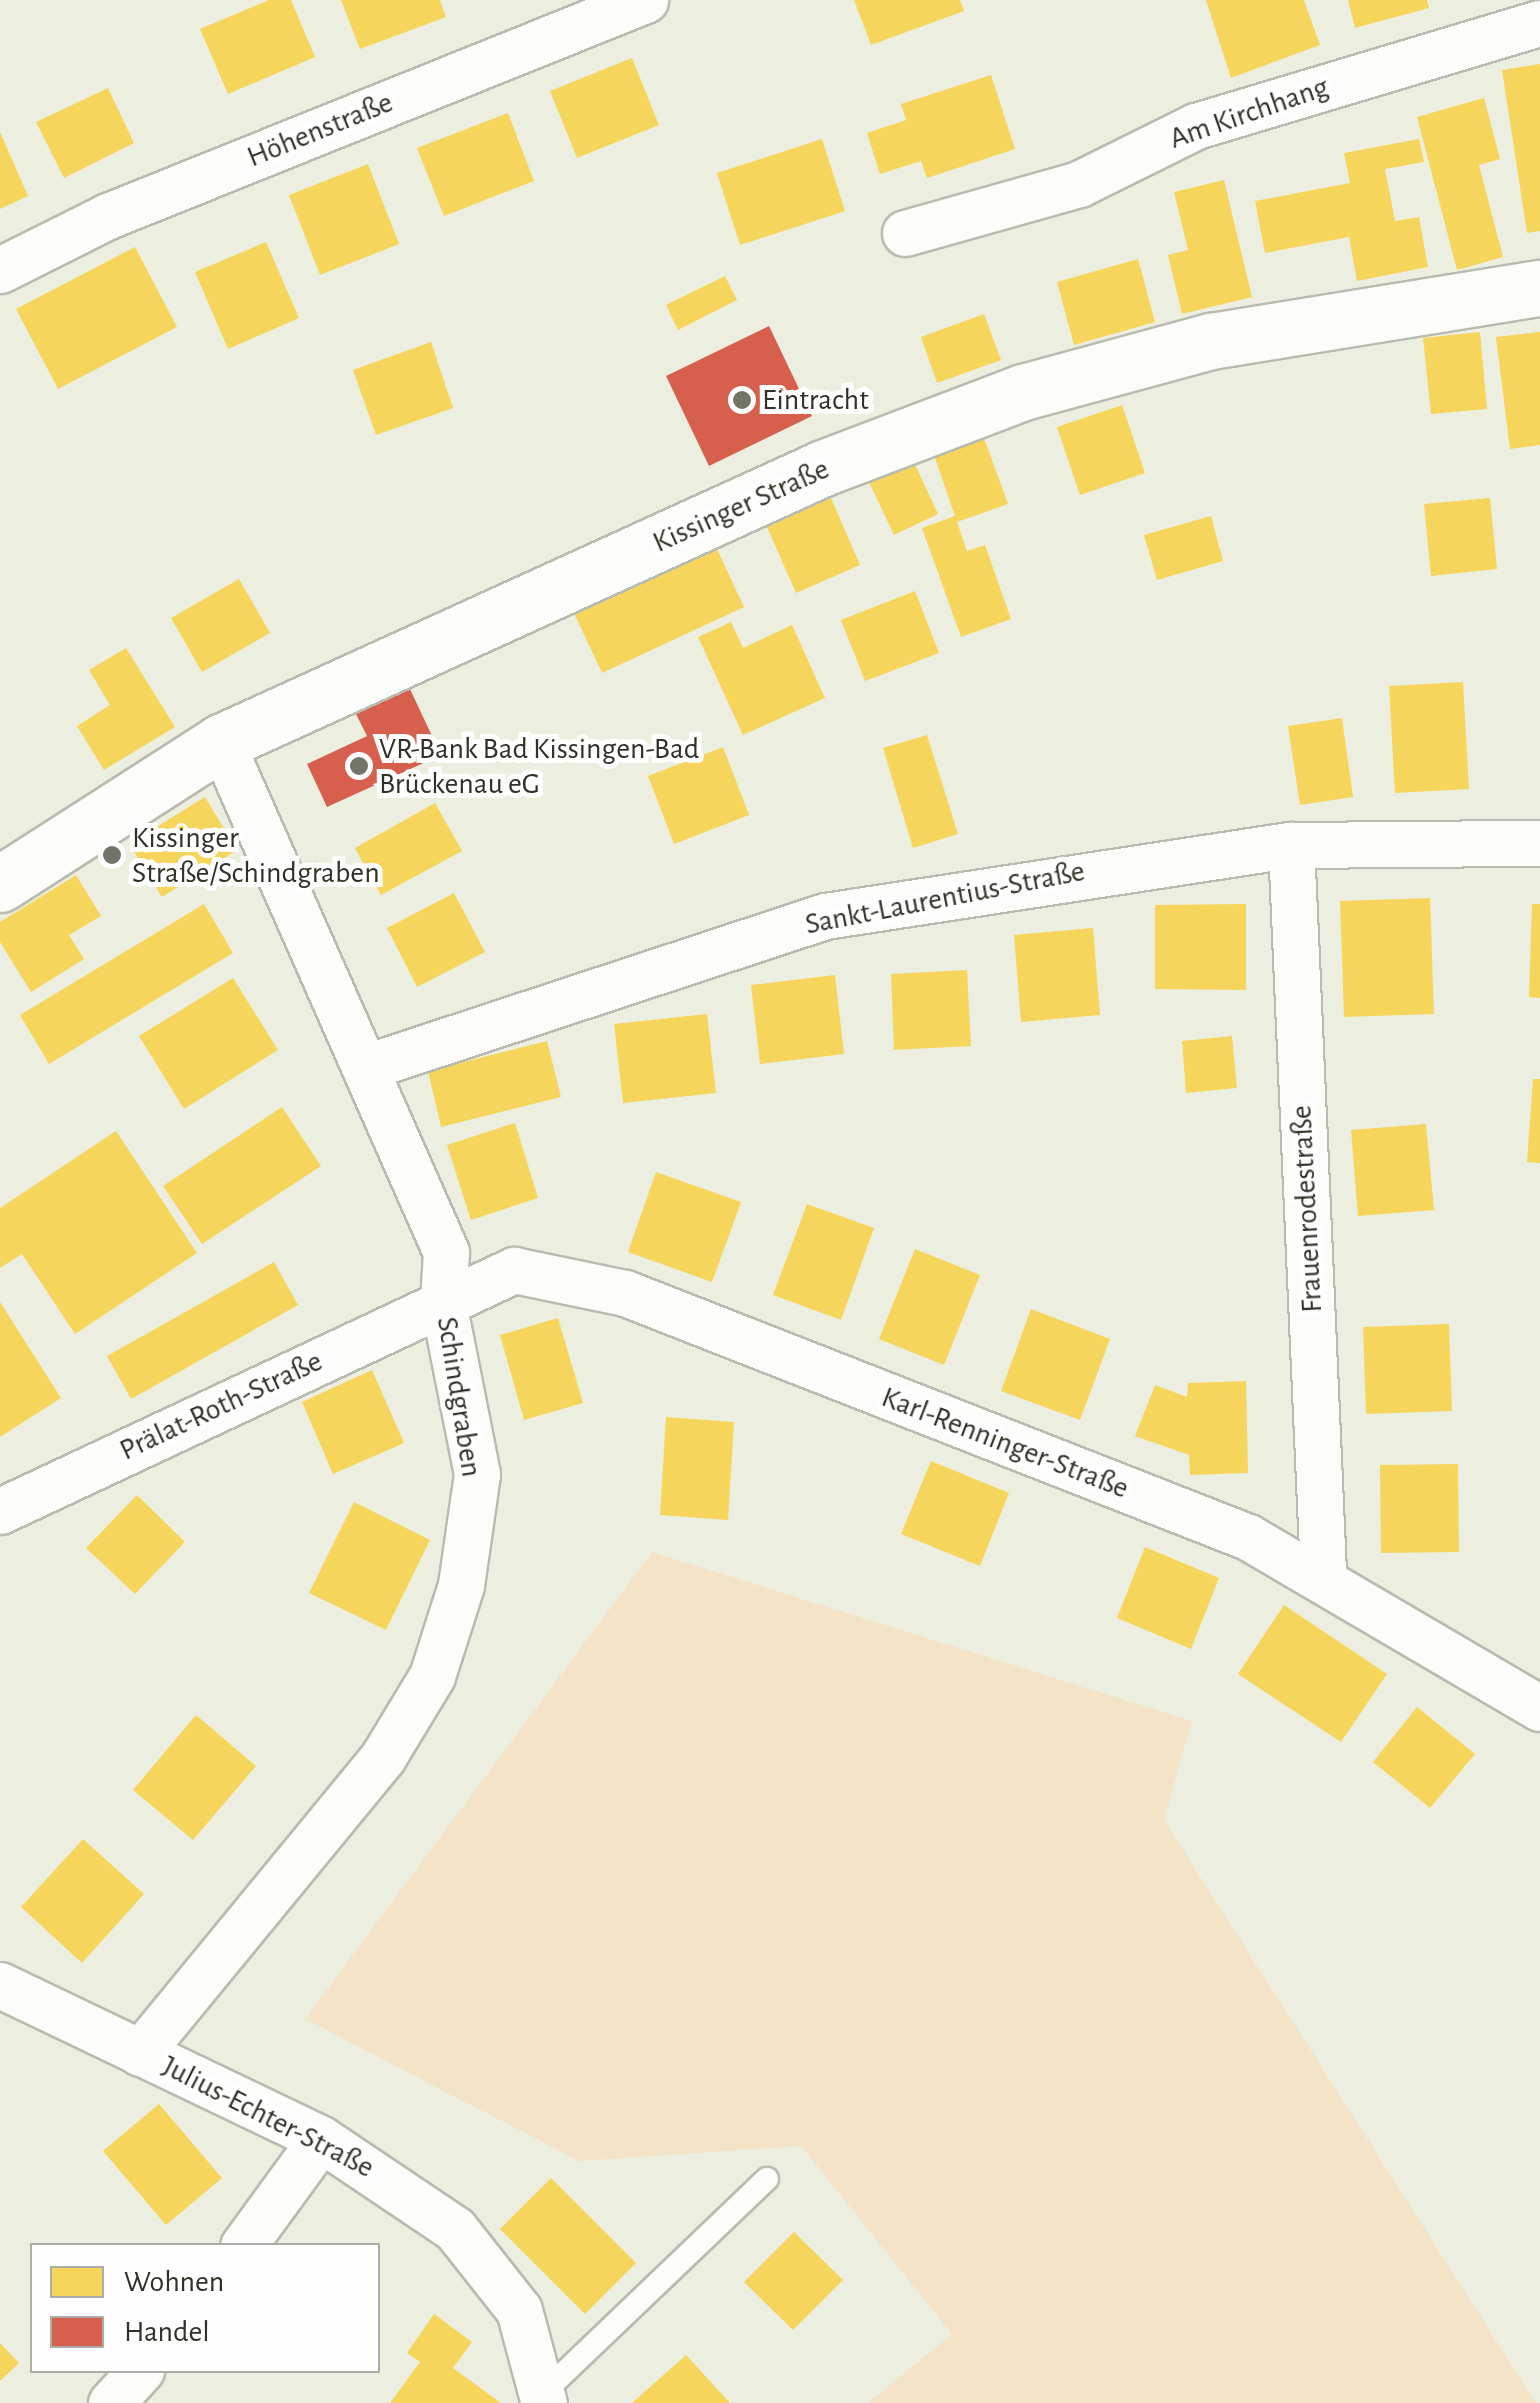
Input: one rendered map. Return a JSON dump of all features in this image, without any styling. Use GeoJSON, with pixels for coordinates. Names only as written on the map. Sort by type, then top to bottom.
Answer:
{"type":"FeatureCollection","features":[{"type":"Feature","properties":{"kind":"street","name":"Höhenstraße"},"geometry":{"type":"LineString","coordinates":[[0,270],[108,216],[645,0]]}},
{"type":"Feature","properties":{"kind":"street","name":"Am Kirchhang"},"geometry":{"type":"LineString","coordinates":[[905,233],[1079,184],[1196,126],[1540,22]]}},
{"type":"Feature","properties":{"kind":"street","name":"Kissinger Straße"},"geometry":{"type":"LineString","coordinates":[[0,884],[221,742],[823,468],[1023,392],[1347,313],[1540,288]]}},
{"type":"Feature","properties":{"kind":"street","name":"Schindgraben"},"geometry":{"type":"LineString","coordinates":[[140,2053],[383,1757],[432,1676],[461,1585],[477,1474],[444,1302],[446,1252],[370,1066],[221,742]]}},
{"type":"Feature","properties":{"kind":"street","name":"Sankt-Laurentius-Straße"},"geometry":{"type":"LineString","coordinates":[[370,1066],[826,916],[1290,844],[1540,844]]}},
{"type":"Feature","properties":{"kind":"street","name":"Frauenrodestraße"},"geometry":{"type":"LineString","coordinates":[[1290,844],[1323,1573]]}},
{"type":"Feature","properties":{"kind":"street","name":"Karl-Renninger-Straße"},"geometry":{"type":"LineString","coordinates":[[444,1302],[514,1270],[624,1293],[1323,1573],[1540,1708]]}},
{"type":"Feature","properties":{"kind":"street","name":"Prälat-Roth-Straße"},"geometry":{"type":"LineString","coordinates":[[0,1511],[444,1302]]}},
{"type":"Feature","properties":{"kind":"street","name":"Julius-Echter-Straße"},"geometry":{"type":"LineString","coordinates":[[0,1985],[321,2139],[454,2229],[519,2310],[545,2397]]}},
{"type":"Feature","properties":{"kind":"street"},"geometry":{"type":"LineString","coordinates":[[245,2243],[321,2139]]}},
{"type":"Feature","properties":{"kind":"street"},"geometry":{"type":"LineString","coordinates":[[111,2403],[139,2373]]}},
{"type":"Feature","properties":{"kind":"lane"},"geometry":{"type":"LineString","coordinates":[[545,2397],[767,2179]]}},
{"type":"Feature","properties":{"kind":"shaded area"},"geometry":{"type":"Polygon","coordinates":[[[652,1552],[1192,1721],[1164,1820],[1536,2403],[868,2403],[952,2334],[801,2146],[579,2161],[305,2019],[652,1552]]]}},
{"type":"Feature","properties":{"kind":"building: Wohnen"},"geometry":{"type":"Polygon","coordinates":[[[269,0],[291,0],[315,57],[228,94],[200,29],[269,0]]]}},
{"type":"Feature","properties":{"kind":"building: Wohnen"},"geometry":{"type":"Polygon","coordinates":[[[341,0],[440,0],[446,17],[360,49],[341,0]]]}},
{"type":"Feature","properties":{"kind":"building: Wohnen"},"geometry":{"type":"Polygon","coordinates":[[[854,0],[960,0],[964,11],[871,45],[854,0]]]}},
{"type":"Feature","properties":{"kind":"building: Wohnen"},"geometry":{"type":"Polygon","coordinates":[[[1206,0],[1304,0],[1320,45],[1231,78],[1206,0]]]}},
{"type":"Feature","properties":{"kind":"building: Wohnen"},"geometry":{"type":"Polygon","coordinates":[[[1348,0],[1427,0],[1429,8],[1355,28],[1348,0]]]}},
{"type":"Feature","properties":{"kind":"building: Wohnen"},"geometry":{"type":"Polygon","coordinates":[[[632,58],[659,125],[577,158],[550,91],[632,58]]]}},
{"type":"Feature","properties":{"kind":"building: Wohnen"},"geometry":{"type":"Polygon","coordinates":[[[1540,64],[1540,231],[1527,233],[1502,70],[1540,64]]]}},
{"type":"Feature","properties":{"kind":"building: Wohnen"},"geometry":{"type":"Polygon","coordinates":[[[991,75],[1015,149],[927,178],[921,161],[880,174],[867,133],[906,120],[901,104],[991,75]]]}},
{"type":"Feature","properties":{"kind":"building: Wohnen"},"geometry":{"type":"Polygon","coordinates":[[[108,88],[134,143],[64,178],[36,122],[108,88]]]}},
{"type":"Feature","properties":{"kind":"building: Wohnen"},"geometry":{"type":"Polygon","coordinates":[[[1484,98],[1500,159],[1479,165],[1503,257],[1457,270],[1417,117],[1484,98]]]}},
{"type":"Feature","properties":{"kind":"building: Wohnen"},"geometry":{"type":"Polygon","coordinates":[[[508,113],[534,181],[444,216],[417,148],[508,113]]]}},
{"type":"Feature","properties":{"kind":"building: Wohnen"},"geometry":{"type":"Polygon","coordinates":[[[0,132],[28,196],[0,209],[0,132]]]}},
{"type":"Feature","properties":{"kind":"building: Wohnen"},"geometry":{"type":"Polygon","coordinates":[[[822,139],[845,211],[740,245],[717,173],[822,139]]]}},
{"type":"Feature","properties":{"kind":"building: Wohnen"},"geometry":{"type":"Polygon","coordinates":[[[1419,139],[1424,162],[1385,169],[1395,221],[1419,217],[1428,267],[1357,281],[1349,237],[1265,253],[1255,201],[1350,183],[1344,153],[1419,139]]]}},
{"type":"Feature","properties":{"kind":"building: Wohnen"},"geometry":{"type":"Polygon","coordinates":[[[368,164],[399,244],[320,275],[289,195],[368,164]]]}},
{"type":"Feature","properties":{"kind":"building: Wohnen"},"geometry":{"type":"Polygon","coordinates":[[[1224,180],[1252,297],[1182,314],[1168,255],[1188,250],[1174,192],[1224,180]]]}},
{"type":"Feature","properties":{"kind":"building: Wohnen"},"geometry":{"type":"Polygon","coordinates":[[[266,242],[299,318],[228,349],[195,272],[266,242]]]}},
{"type":"Feature","properties":{"kind":"building: Wohnen"},"geometry":{"type":"Polygon","coordinates":[[[135,247],[177,327],[58,389],[16,309],[135,247]]]}},
{"type":"Feature","properties":{"kind":"building: Wohnen"},"geometry":{"type":"Polygon","coordinates":[[[1138,259],[1155,322],[1074,345],[1057,282],[1138,259]]]}},
{"type":"Feature","properties":{"kind":"building: Wohnen"},"geometry":{"type":"Polygon","coordinates":[[[725,276],[737,300],[678,330],[666,305],[725,276]]]}},
{"type":"Feature","properties":{"kind":"building: Wohnen"},"geometry":{"type":"Polygon","coordinates":[[[984,314],[1001,360],[937,383],[921,337],[984,314]]]}},
{"type":"Feature","properties":{"kind":"building: Wohnen"},"geometry":{"type":"Polygon","coordinates":[[[1480,332],[1487,409],[1431,414],[1423,338],[1480,332]]]}},
{"type":"Feature","properties":{"kind":"building: Wohnen"},"geometry":{"type":"Polygon","coordinates":[[[1540,332],[1540,445],[1510,449],[1496,337],[1540,332]]]}},
{"type":"Feature","properties":{"kind":"building: Wohnen"},"geometry":{"type":"Polygon","coordinates":[[[431,342],[453,408],[376,435],[353,370],[431,342]]]}},
{"type":"Feature","properties":{"kind":"building: Wohnen"},"geometry":{"type":"Polygon","coordinates":[[[1122,405],[1145,473],[1080,495],[1057,427],[1122,405]]]}},
{"type":"Feature","properties":{"kind":"building: Wohnen"},"geometry":{"type":"Polygon","coordinates":[[[984,438],[1008,504],[957,522],[967,551],[985,545],[1011,619],[961,637],[922,528],[955,516],[934,455],[984,438]]]}},
{"type":"Feature","properties":{"kind":"building: Wohnen"},"geometry":{"type":"Polygon","coordinates":[[[913,460],[938,514],[894,535],[868,480],[913,460]]]}},
{"type":"Feature","properties":{"kind":"building: Wohnen"},"geometry":{"type":"Polygon","coordinates":[[[831,498],[860,565],[796,593],[767,527],[831,498]]]}},
{"type":"Feature","properties":{"kind":"building: Wohnen"},"geometry":{"type":"Polygon","coordinates":[[[1490,498],[1497,569],[1431,576],[1424,504],[1490,498]]]}},
{"type":"Feature","properties":{"kind":"building: Wohnen"},"geometry":{"type":"Polygon","coordinates":[[[1211,516],[1223,561],[1157,580],[1144,535],[1211,516]]]}},
{"type":"Feature","properties":{"kind":"building: Wohnen"},"geometry":{"type":"Polygon","coordinates":[[[716,547],[744,607],[602,673],[574,613],[716,547]]]}},
{"type":"Feature","properties":{"kind":"building: Wohnen"},"geometry":{"type":"Polygon","coordinates":[[[239,579],[270,633],[202,672],[171,618],[239,579]]]}},
{"type":"Feature","properties":{"kind":"building: Wohnen"},"geometry":{"type":"Polygon","coordinates":[[[915,591],[939,653],[865,681],[841,620],[915,591]]]}},
{"type":"Feature","properties":{"kind":"building: Wohnen"},"geometry":{"type":"Polygon","coordinates":[[[731,622],[743,648],[792,625],[825,698],[743,735],[698,637],[731,622]]]}},
{"type":"Feature","properties":{"kind":"building: Wohnen"},"geometry":{"type":"Polygon","coordinates":[[[126,648],[175,727],[104,770],[77,726],[110,705],[89,670],[126,648]]]}},
{"type":"Feature","properties":{"kind":"building: Wohnen"},"geometry":{"type":"Polygon","coordinates":[[[1463,682],[1469,789],[1395,793],[1389,686],[1463,682]]]}},
{"type":"Feature","properties":{"kind":"building: Wohnen"},"geometry":{"type":"Polygon","coordinates":[[[1342,718],[1353,797],[1300,805],[1288,726],[1342,718]]]}},
{"type":"Feature","properties":{"kind":"building: Wohnen"},"geometry":{"type":"Polygon","coordinates":[[[927,735],[958,834],[913,848],[883,748],[927,735]]]}},
{"type":"Feature","properties":{"kind":"building: Wohnen"},"geometry":{"type":"Polygon","coordinates":[[[723,747],[749,815],[674,844],[648,776],[723,747]]]}},
{"type":"Feature","properties":{"kind":"building: Wohnen"},"geometry":{"type":"Polygon","coordinates":[[[205,797],[237,850],[162,897],[129,844],[205,797]]]}},
{"type":"Feature","properties":{"kind":"building: Wohnen"},"geometry":{"type":"Polygon","coordinates":[[[435,803],[462,851],[381,895],[355,848],[435,803]]]}},
{"type":"Feature","properties":{"kind":"building: Wohnen"},"geometry":{"type":"Polygon","coordinates":[[[76,875],[101,916],[69,935],[84,959],[31,992],[0,942],[0,922],[76,875]]]}},
{"type":"Feature","properties":{"kind":"building: Wohnen"},"geometry":{"type":"Polygon","coordinates":[[[454,893],[485,952],[417,987],[387,928],[454,893]]]}},
{"type":"Feature","properties":{"kind":"building: Wohnen"},"geometry":{"type":"Polygon","coordinates":[[[1430,898],[1434,1014],[1344,1017],[1340,901],[1430,898]]]}},
{"type":"Feature","properties":{"kind":"building: Wohnen"},"geometry":{"type":"Polygon","coordinates":[[[204,904],[233,953],[49,1064],[20,1015],[204,904]]]}},
{"type":"Feature","properties":{"kind":"building: Wohnen"},"geometry":{"type":"Polygon","coordinates":[[[1246,904],[1246,990],[1155,989],[1155,905],[1246,904]]]}},
{"type":"Feature","properties":{"kind":"building: Wohnen"},"geometry":{"type":"Polygon","coordinates":[[[1532,904],[1540,904],[1540,998],[1529,997],[1532,904]]]}},
{"type":"Feature","properties":{"kind":"building: Wohnen"},"geometry":{"type":"Polygon","coordinates":[[[1093,928],[1100,1015],[1021,1022],[1014,935],[1093,928]]]}},
{"type":"Feature","properties":{"kind":"building: Wohnen"},"geometry":{"type":"Polygon","coordinates":[[[967,970],[971,1046],[894,1050],[891,974],[967,970]]]}},
{"type":"Feature","properties":{"kind":"building: Wohnen"},"geometry":{"type":"Polygon","coordinates":[[[835,975],[844,1054],[760,1064],[751,985],[835,975]]]}},
{"type":"Feature","properties":{"kind":"building: Wohnen"},"geometry":{"type":"Polygon","coordinates":[[[233,978],[278,1050],[184,1109],[139,1036],[233,978]]]}},
{"type":"Feature","properties":{"kind":"building: Wohnen"},"geometry":{"type":"Polygon","coordinates":[[[707,1014],[716,1093],[623,1103],[614,1024],[707,1014]]]}},
{"type":"Feature","properties":{"kind":"building: Wohnen"},"geometry":{"type":"Polygon","coordinates":[[[1232,1036],[1237,1088],[1186,1093],[1182,1041],[1232,1036]]]}},
{"type":"Feature","properties":{"kind":"building: Wohnen"},"geometry":{"type":"Polygon","coordinates":[[[547,1041],[561,1097],[441,1127],[428,1071],[547,1041]]]}},
{"type":"Feature","properties":{"kind":"building: Wohnen"},"geometry":{"type":"Polygon","coordinates":[[[1533,1079],[1540,1079],[1540,1163],[1527,1162],[1533,1079]]]}},
{"type":"Feature","properties":{"kind":"building: Wohnen"},"geometry":{"type":"Polygon","coordinates":[[[282,1107],[321,1166],[202,1244],[163,1186],[282,1107]]]}},
{"type":"Feature","properties":{"kind":"building: Wohnen"},"geometry":{"type":"Polygon","coordinates":[[[515,1123],[538,1198],[471,1220],[447,1145],[515,1123]]]}},
{"type":"Feature","properties":{"kind":"building: Wohnen"},"geometry":{"type":"Polygon","coordinates":[[[1426,1124],[1434,1210],[1358,1216],[1351,1130],[1426,1124]]]}},
{"type":"Feature","properties":{"kind":"building: Wohnen"},"geometry":{"type":"Polygon","coordinates":[[[116,1131],[197,1253],[75,1334],[22,1254],[0,1268],[0,1208],[116,1131]]]}},
{"type":"Feature","properties":{"kind":"building: Wohnen"},"geometry":{"type":"Polygon","coordinates":[[[656,1172],[741,1202],[712,1282],[628,1252],[656,1172]]]}},
{"type":"Feature","properties":{"kind":"building: Wohnen"},"geometry":{"type":"Polygon","coordinates":[[[807,1204],[874,1228],[841,1320],[773,1295],[807,1204]]]}},
{"type":"Feature","properties":{"kind":"building: Wohnen"},"geometry":{"type":"Polygon","coordinates":[[[915,1249],[980,1275],[944,1365],[879,1339],[915,1249]]]}},
{"type":"Feature","properties":{"kind":"building: Wohnen"},"geometry":{"type":"Polygon","coordinates":[[[274,1262],[298,1305],[131,1399],[107,1356],[274,1262]]]}},
{"type":"Feature","properties":{"kind":"building: Wohnen"},"geometry":{"type":"Polygon","coordinates":[[[0,1302],[61,1398],[0,1437],[0,1302]]]}},
{"type":"Feature","properties":{"kind":"building: Wohnen"},"geometry":{"type":"Polygon","coordinates":[[[1031,1309],[1110,1339],[1080,1420],[1001,1391],[1031,1309]]]}},
{"type":"Feature","properties":{"kind":"building: Wohnen"},"geometry":{"type":"Polygon","coordinates":[[[558,1318],[583,1403],[524,1420],[500,1335],[558,1318]]]}},
{"type":"Feature","properties":{"kind":"building: Wohnen"},"geometry":{"type":"Polygon","coordinates":[[[1449,1324],[1452,1411],[1366,1414],[1363,1327],[1449,1324]]]}},
{"type":"Feature","properties":{"kind":"building: Wohnen"},"geometry":{"type":"Polygon","coordinates":[[[372,1370],[404,1443],[333,1474],[302,1402],[372,1370]]]}},
{"type":"Feature","properties":{"kind":"building: Wohnen"},"geometry":{"type":"Polygon","coordinates":[[[1246,1381],[1248,1473],[1190,1475],[1189,1455],[1135,1436],[1155,1385],[1187,1397],[1188,1383],[1246,1381]]]}},
{"type":"Feature","properties":{"kind":"building: Wohnen"},"geometry":{"type":"Polygon","coordinates":[[[666,1417],[734,1422],[728,1520],[660,1515],[666,1417]]]}},
{"type":"Feature","properties":{"kind":"building: Wohnen"},"geometry":{"type":"Polygon","coordinates":[[[931,1461],[1009,1493],[980,1566],[901,1534],[931,1461]]]}},
{"type":"Feature","properties":{"kind":"building: Wohnen"},"geometry":{"type":"Polygon","coordinates":[[[1458,1464],[1459,1552],[1381,1553],[1380,1465],[1458,1464]]]}},
{"type":"Feature","properties":{"kind":"building: Wohnen"},"geometry":{"type":"Polygon","coordinates":[[[137,1495],[185,1542],[135,1594],[86,1548],[137,1495]]]}},
{"type":"Feature","properties":{"kind":"building: Wohnen"},"geometry":{"type":"Polygon","coordinates":[[[354,1502],[430,1540],[386,1630],[309,1593],[354,1502]]]}},
{"type":"Feature","properties":{"kind":"building: Wohnen"},"geometry":{"type":"Polygon","coordinates":[[[1145,1547],[1219,1578],[1191,1649],[1117,1618],[1145,1547]]]}},
{"type":"Feature","properties":{"kind":"building: Wohnen"},"geometry":{"type":"Polygon","coordinates":[[[1284,1605],[1387,1674],[1341,1742],[1238,1674],[1284,1605]]]}},
{"type":"Feature","properties":{"kind":"building: Wohnen"},"geometry":{"type":"Polygon","coordinates":[[[1417,1707],[1475,1754],[1430,1808],[1373,1762],[1417,1707]]]}},
{"type":"Feature","properties":{"kind":"building: Wohnen"},"geometry":{"type":"Polygon","coordinates":[[[196,1715],[256,1766],[193,1840],[133,1790],[196,1715]]]}},
{"type":"Feature","properties":{"kind":"building: Wohnen"},"geometry":{"type":"Polygon","coordinates":[[[83,1839],[144,1894],[82,1963],[21,1907],[83,1839]]]}},
{"type":"Feature","properties":{"kind":"building: Wohnen"},"geometry":{"type":"Polygon","coordinates":[[[159,2104],[222,2178],[166,2225],[103,2151],[159,2104]]]}},
{"type":"Feature","properties":{"kind":"building: Wohnen"},"geometry":{"type":"Polygon","coordinates":[[[551,2178],[636,2263],[585,2314],[500,2229],[551,2178]]]}},
{"type":"Feature","properties":{"kind":"building: Wohnen"},"geometry":{"type":"Polygon","coordinates":[[[794,2232],[843,2280],[793,2330],[744,2282],[794,2232]]]}},
{"type":"Feature","properties":{"kind":"building: Wohnen"},"geometry":{"type":"Polygon","coordinates":[[[434,2314],[472,2342],[453,2368],[501,2403],[390,2403],[420,2362],[407,2353],[434,2314]]]}},
{"type":"Feature","properties":{"kind":"building: Wohnen"},"geometry":{"type":"Polygon","coordinates":[[[0,2343],[19,2363],[0,2381],[0,2343]]]}},
{"type":"Feature","properties":{"kind":"building: Wohnen"},"geometry":{"type":"Polygon","coordinates":[[[686,2355],[730,2403],[632,2403],[686,2355]]]}},
{"type":"Feature","properties":{"kind":"building: Handel"},"geometry":{"type":"Polygon","coordinates":[[[769,326],[812,416],[709,466],[666,376],[769,326]]]}},
{"type":"Feature","properties":{"kind":"building: Handel"},"geometry":{"type":"Polygon","coordinates":[[[409,687],[441,755],[327,807],[307,764],[367,736],[355,712],[409,687]]]}},
{"type":"Feature","properties":{"kind":"place","name":"Eintracht"},"geometry":{"type":"Point","coordinates":[742,400]}},
{"type":"Feature","properties":{"kind":"place","name":"VR-Bank Bad Kissingen-Bad Brückenau eG"},"geometry":{"type":"Point","coordinates":[359,766]}},
{"type":"Feature","properties":{"kind":"place","name":"Kissinger Straße/Schindgraben"},"geometry":{"type":"Point","coordinates":[112,855]}}]}
